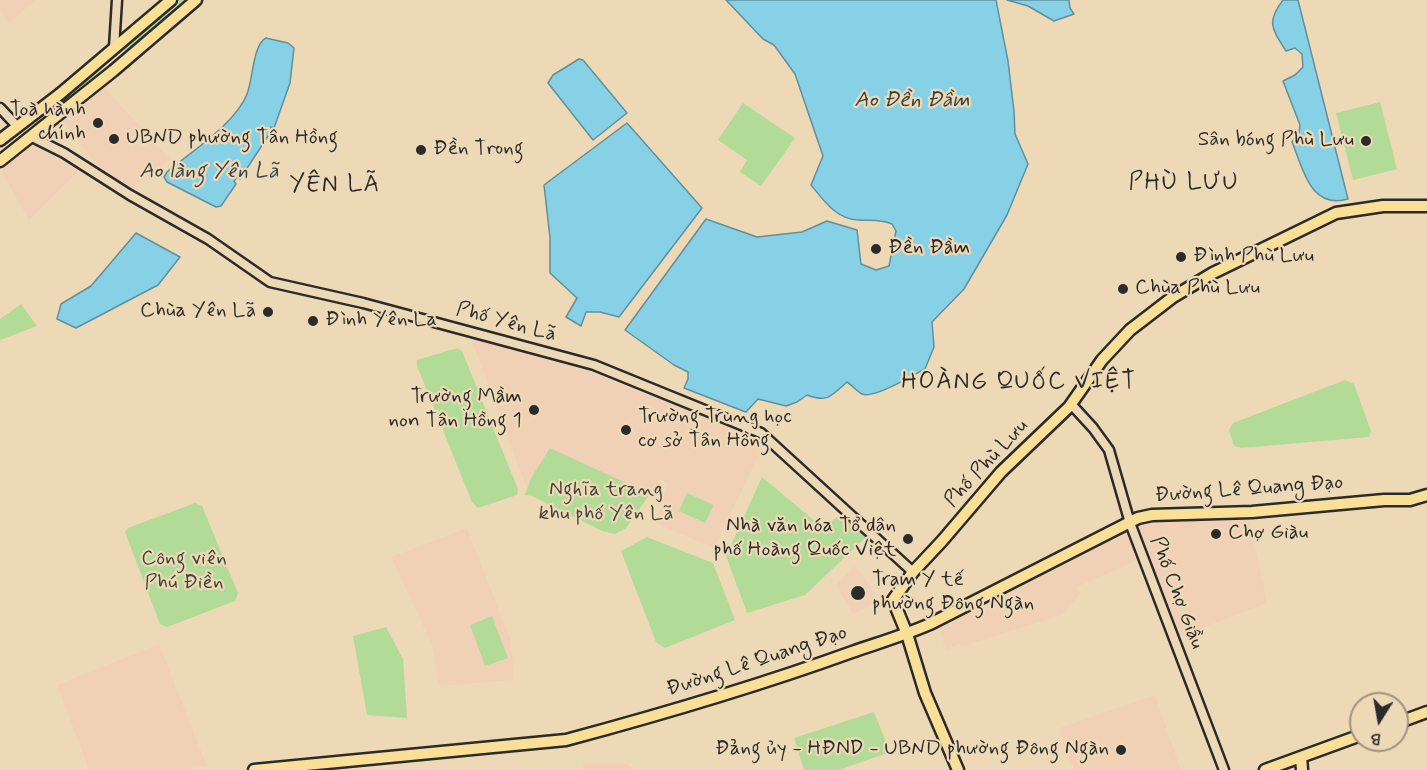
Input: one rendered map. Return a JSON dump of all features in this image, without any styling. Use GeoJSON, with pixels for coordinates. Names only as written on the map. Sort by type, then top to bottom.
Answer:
{"type":"FeatureCollection","features":[{"type":"Feature","properties":{"kind":"main road"},"geometry":{"type":"LineString","coordinates":[[0,140],[171,0]]}},
{"type":"Feature","properties":{"kind":"main road"},"geometry":{"type":"LineString","coordinates":[[0,160],[113,71],[196,0]]}},
{"type":"Feature","properties":{"kind":"main road"},"geometry":{"type":"LineString","coordinates":[[113,71],[114,48]]}},
{"type":"Feature","properties":{"kind":"main road"},"geometry":{"type":"LineString","coordinates":[[18,127],[32,136]]}},
{"type":"Feature","properties":{"kind":"main road","name":"Phố Phù Lưu"},"geometry":{"type":"LineString","coordinates":[[907,634],[893,600],[914,572],[1001,472],[1071,404],[1102,360],[1130,330],[1173,297],[1213,273],[1336,213],[1383,206],[1427,206]]}},
{"type":"Feature","properties":{"kind":"main road","name":"Đường Lê Quang Đạo"},"geometry":{"type":"LineString","coordinates":[[254,770],[566,740],[770,682],[907,634],[1130,523],[1152,515],[1252,512],[1384,500],[1400,501],[1427,495]]}},
{"type":"Feature","properties":{"kind":"main road"},"geometry":{"type":"LineString","coordinates":[[907,634],[925,693],[958,770]]}},
{"type":"Feature","properties":{"kind":"main road"},"geometry":{"type":"LineString","coordinates":[[1409,719],[1427,712]]}},
{"type":"Feature","properties":{"kind":"main road"},"geometry":{"type":"LineString","coordinates":[[1265,770],[1349,739]]}},
{"type":"Feature","properties":{"kind":"main road"},"geometry":{"type":"LineString","coordinates":[[1300,757],[1302,770]]}},
{"type":"Feature","properties":{"kind":"street"},"geometry":{"type":"LineString","coordinates":[[114,48],[117,0]]}},
{"type":"Feature","properties":{"kind":"street"},"geometry":{"type":"LineString","coordinates":[[0,108],[18,127]]}},
{"type":"Feature","properties":{"kind":"street","name":"Phố Yên Lã"},"geometry":{"type":"LineString","coordinates":[[32,136],[208,239],[270,282],[363,303],[594,365],[761,432],[914,572]]}},
{"type":"Feature","properties":{"kind":"street","name":"Phố Chợ Giầu"},"geometry":{"type":"LineString","coordinates":[[1071,404],[1110,450],[1130,523],[1224,770]]}},
{"type":"Feature","properties":{"kind":"shaded area"},"geometry":{"type":"Polygon","coordinates":[[[0,0],[36,0],[9,23],[0,11],[0,0]]]}},
{"type":"Feature","properties":{"kind":"shaded area","name":"UBND phường Tân Hồng"},"geometry":{"type":"Polygon","coordinates":[[[104,87],[170,159],[129,191],[101,170],[61,119],[104,87]]]}},
{"type":"Feature","properties":{"kind":"shaded area"},"geometry":{"type":"Polygon","coordinates":[[[38,143],[78,172],[29,220],[0,169],[38,143]]]}},
{"type":"Feature","properties":{"kind":"shaded area"},"geometry":{"type":"Polygon","coordinates":[[[471,338],[591,372],[644,394],[719,417],[761,434],[765,442],[714,548],[655,523],[668,483],[662,479],[650,494],[550,448],[531,478],[527,489],[471,338]]]}},
{"type":"Feature","properties":{"kind":"shaded area"},"geometry":{"type":"Polygon","coordinates":[[[1249,516],[1267,603],[1181,636],[1135,525],[1164,517],[1249,516]]]}},
{"type":"Feature","properties":{"kind":"shaded area"},"geometry":{"type":"Polygon","coordinates":[[[467,528],[511,641],[514,680],[442,686],[439,684],[432,645],[391,557],[467,528]]]}},
{"type":"Feature","properties":{"kind":"shaded area"},"geometry":{"type":"Polygon","coordinates":[[[1130,532],[1140,559],[1077,587],[1080,594],[1062,615],[967,645],[958,644],[946,650],[939,628],[1130,532]]]}},
{"type":"Feature","properties":{"kind":"shaded area","name":"Trạm Y tế phường Đông Ngàn"},"geometry":{"type":"Polygon","coordinates":[[[854,566],[880,601],[853,614],[836,585],[854,566]]]}},
{"type":"Feature","properties":{"kind":"shaded area"},"geometry":{"type":"Polygon","coordinates":[[[159,644],[207,766],[179,770],[89,770],[57,685],[159,644]]]}},
{"type":"Feature","properties":{"kind":"shaded area","name":"Đảng ủy - HĐND - UBND phường Đông Ngàn"},"geometry":{"type":"Polygon","coordinates":[[[1155,695],[1181,770],[1074,770],[1060,731],[1062,727],[1155,695]]]}},
{"type":"Feature","properties":{"kind":"shaded area"},"geometry":{"type":"Polygon","coordinates":[[[584,764],[628,764],[635,770],[582,770],[584,764]]]}},
{"type":"Feature","properties":{"kind":"green space"},"geometry":{"type":"Polygon","coordinates":[[[180,0],[185,0],[126,50],[123,50],[128,44],[180,0]]]}},
{"type":"Feature","properties":{"kind":"green space"},"geometry":{"type":"Polygon","coordinates":[[[99,68],[102,70],[32,126],[99,68]]]}},
{"type":"Feature","properties":{"kind":"green space","name":"Sân bóng Phù Lưu"},"geometry":{"type":"Polygon","coordinates":[[[1380,102],[1397,169],[1353,180],[1336,113],[1380,102]]]}},
{"type":"Feature","properties":{"kind":"green space"},"geometry":{"type":"Polygon","coordinates":[[[743,103],[795,138],[761,186],[740,172],[747,160],[718,140],[743,103]]]}},
{"type":"Feature","properties":{"kind":"green space"},"geometry":{"type":"Polygon","coordinates":[[[21,304],[37,326],[0,340],[0,319],[21,304]]]}},
{"type":"Feature","properties":{"kind":"green space"},"geometry":{"type":"Polygon","coordinates":[[[457,348],[462,351],[518,489],[517,495],[478,508],[472,502],[417,366],[417,360],[457,348]]]}},
{"type":"Feature","properties":{"kind":"green space"},"geometry":{"type":"Polygon","coordinates":[[[1345,380],[1354,384],[1371,431],[1369,437],[1241,448],[1234,446],[1229,430],[1233,423],[1345,380]]]}},
{"type":"Feature","properties":{"kind":"green space","name":"Nghĩa trang khu phố Yên Lã"},"geometry":{"type":"Polygon","coordinates":[[[550,448],[650,494],[626,528],[615,534],[602,531],[532,496],[525,495],[531,478],[550,448]]]}},
{"type":"Feature","properties":{"kind":"green space"},"geometry":{"type":"Polygon","coordinates":[[[762,477],[823,528],[841,514],[866,537],[805,595],[747,613],[726,556],[762,477]]]}},
{"type":"Feature","properties":{"kind":"green space"},"geometry":{"type":"Polygon","coordinates":[[[687,493],[714,505],[705,523],[679,511],[687,493]]]}},
{"type":"Feature","properties":{"kind":"green space","name":"Công viên Phú Điền"},"geometry":{"type":"Polygon","coordinates":[[[195,503],[202,506],[238,593],[235,601],[167,627],[160,624],[125,532],[128,528],[195,503]]]}},
{"type":"Feature","properties":{"kind":"green space"},"geometry":{"type":"Polygon","coordinates":[[[647,537],[713,563],[735,620],[665,648],[656,642],[621,551],[647,537]]]}},
{"type":"Feature","properties":{"kind":"green space"},"geometry":{"type":"Polygon","coordinates":[[[492,616],[508,658],[485,666],[470,625],[492,616]]]}},
{"type":"Feature","properties":{"kind":"green space"},"geometry":{"type":"Polygon","coordinates":[[[386,627],[403,659],[407,718],[367,715],[353,636],[386,627]]]}},
{"type":"Feature","properties":{"kind":"green space"},"geometry":{"type":"Polygon","coordinates":[[[874,712],[890,752],[839,770],[804,770],[794,738],[874,712]]]}},
{"type":"Feature","properties":{"kind":"water","name":"Ao Đền Đầm"},"geometry":{"type":"Polygon","coordinates":[[[726,0],[996,0],[1008,61],[1015,134],[1028,164],[1007,215],[964,289],[932,322],[934,347],[925,369],[884,390],[868,395],[862,394],[847,382],[829,397],[820,398],[807,395],[786,406],[758,399],[746,412],[684,388],[688,372],[674,365],[625,330],[706,219],[757,237],[802,232],[827,221],[857,230],[861,264],[876,270],[889,266],[896,231],[892,224],[844,217],[832,208],[811,185],[823,156],[795,74],[774,45],[763,39],[726,0]]]}},
{"type":"Feature","properties":{"kind":"water"},"geometry":{"type":"Polygon","coordinates":[[[1007,0],[1069,0],[1074,14],[1054,21],[1028,6],[1007,0]]]}},
{"type":"Feature","properties":{"kind":"water"},"geometry":{"type":"Polygon","coordinates":[[[1283,0],[1298,0],[1348,199],[1335,201],[1316,193],[1305,174],[1292,142],[1299,132],[1300,125],[1283,81],[1295,75],[1303,67],[1302,54],[1295,48],[1286,51],[1274,31],[1274,14],[1283,0]]]}},
{"type":"Feature","properties":{"kind":"water","name":"Ao làng Yên Lã"},"geometry":{"type":"Polygon","coordinates":[[[266,38],[288,43],[294,48],[290,83],[274,128],[271,127],[268,131],[270,133],[240,179],[237,177],[234,181],[236,184],[221,206],[216,207],[167,182],[164,177],[167,172],[223,126],[241,105],[249,88],[258,47],[266,38]]]}},
{"type":"Feature","properties":{"kind":"water"},"geometry":{"type":"Polygon","coordinates":[[[579,59],[583,60],[627,113],[593,140],[548,83],[553,75],[579,59]]]}},
{"type":"Feature","properties":{"kind":"water"},"geometry":{"type":"Polygon","coordinates":[[[627,123],[702,208],[619,317],[600,312],[586,312],[581,326],[566,317],[577,298],[550,273],[550,238],[544,185],[627,123]]]}},
{"type":"Feature","properties":{"kind":"water"},"geometry":{"type":"Polygon","coordinates":[[[136,233],[180,257],[158,285],[76,328],[57,319],[61,304],[91,286],[136,233]]]}},
{"type":"Feature","properties":{"kind":"place","name":"Toà hành chính"},"geometry":{"type":"Point","coordinates":[98,123]}},
{"type":"Feature","properties":{"kind":"place","name":"UBND phường Tân Hồng"},"geometry":{"type":"Point","coordinates":[114,139]}},
{"type":"Feature","properties":{"kind":"place","name":"Sân bóng Phù Lưu"},"geometry":{"type":"Point","coordinates":[1366,141]}},
{"type":"Feature","properties":{"kind":"place","name":"Đền Trong"},"geometry":{"type":"Point","coordinates":[421,150]}},
{"type":"Feature","properties":{"kind":"place","name":"Đền Đầm"},"geometry":{"type":"Point","coordinates":[876,249]}},
{"type":"Feature","properties":{"kind":"place","name":"Đình Phù Lưu"},"geometry":{"type":"Point","coordinates":[1181,257]}},
{"type":"Feature","properties":{"kind":"place","name":"Chùa Phù Lưu"},"geometry":{"type":"Point","coordinates":[1123,289]}},
{"type":"Feature","properties":{"kind":"place","name":"Chùa Yên Lã"},"geometry":{"type":"Point","coordinates":[268,312]}},
{"type":"Feature","properties":{"kind":"place","name":"Đình Yên La"},"geometry":{"type":"Point","coordinates":[313,321]}},
{"type":"Feature","properties":{"kind":"place","name":"Trường Mầm non Tân Hồng 1"},"geometry":{"type":"Point","coordinates":[534,410]}},
{"type":"Feature","properties":{"kind":"place","name":"Trường Trung học cơ sở Tân Hồng"},"geometry":{"type":"Point","coordinates":[626,430]}},
{"type":"Feature","properties":{"kind":"place","name":"Chợ Giàu"},"geometry":{"type":"Point","coordinates":[1216,534]}},
{"type":"Feature","properties":{"kind":"place","name":"Nhà văn hóa Tổ dân phố Hoàng Quốc Việt"},"geometry":{"type":"Point","coordinates":[908,539]}},
{"type":"Feature","properties":{"kind":"place","name":"Trạm Y tế phường Đông Ngàn"},"geometry":{"type":"Point","coordinates":[858,593]}},
{"type":"Feature","properties":{"kind":"place","name":"Đảng ủy - HĐND - UBND phường Đông Ngàn"},"geometry":{"type":"Point","coordinates":[1121,750]}},
{"type":"Feature","properties":{"kind":"district","name":"PHÙ LƯU"},"geometry":{"type":"Point","coordinates":[1184,184]}},
{"type":"Feature","properties":{"kind":"district","name":"YÊN LÃ"},"geometry":{"type":"Point","coordinates":[335,186]}},
{"type":"Feature","properties":{"kind":"district","name":"HOÀNG QUỐC VIỆT"},"geometry":{"type":"Point","coordinates":[1019,383]}}]}
